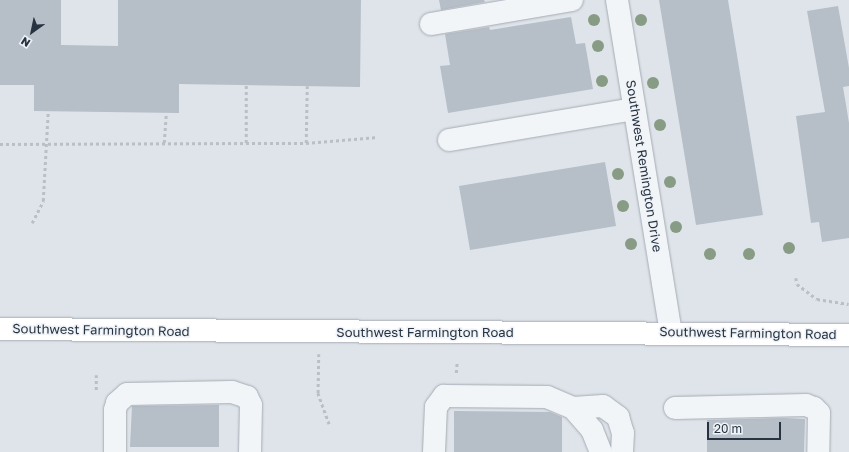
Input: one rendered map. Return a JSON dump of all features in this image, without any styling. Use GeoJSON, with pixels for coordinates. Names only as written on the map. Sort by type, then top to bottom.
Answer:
{"type":"FeatureCollection","features":[{"type":"Feature","properties":{"kind":"main road","name":"Southwest Farmington Road"},"geometry":{"type":"LineString","coordinates":[[0,329],[671,332],[849,335]]}},
{"type":"Feature","properties":{"kind":"street"},"geometry":{"type":"LineString","coordinates":[[432,24],[572,0]]}},
{"type":"Feature","properties":{"kind":"street","name":"Southwest Remington Drive"},"geometry":{"type":"LineString","coordinates":[[617,0],[671,332]]}},
{"type":"Feature","properties":{"kind":"street"},"geometry":{"type":"LineString","coordinates":[[449,140],[634,109]]}},
{"type":"Feature","properties":{"kind":"street"},"geometry":{"type":"LineString","coordinates":[[115,452],[115,410],[118,403],[127,394],[232,392],[247,397],[251,405],[250,452]]}},
{"type":"Feature","properties":{"kind":"street"},"geometry":{"type":"LineString","coordinates":[[434,452],[436,407],[444,396],[547,397],[573,408],[592,430],[600,452]]}},
{"type":"Feature","properties":{"kind":"street"},"geometry":{"type":"LineString","coordinates":[[676,408],[806,405],[819,413],[818,452]]}},
{"type":"Feature","properties":{"kind":"street"},"geometry":{"type":"LineString","coordinates":[[573,408],[603,406],[618,417],[623,433],[622,452]]}},
{"type":"Feature","properties":{"kind":"path"},"geometry":{"type":"LineString","coordinates":[[246,85],[246,143]]}},
{"type":"Feature","properties":{"kind":"path"},"geometry":{"type":"LineString","coordinates":[[306,143],[307,86]]}},
{"type":"Feature","properties":{"kind":"path"},"geometry":{"type":"LineString","coordinates":[[32,223],[43,201],[48,142],[48,111]]}},
{"type":"Feature","properties":{"kind":"path"},"geometry":{"type":"LineString","coordinates":[[164,143],[166,113]]}},
{"type":"Feature","properties":{"kind":"path"},"geometry":{"type":"LineString","coordinates":[[0,144],[48,142],[306,143],[378,138]]}},
{"type":"Feature","properties":{"kind":"path"},"geometry":{"type":"LineString","coordinates":[[796,278],[797,284],[817,299],[849,304]]}},
{"type":"Feature","properties":{"kind":"path"},"geometry":{"type":"LineString","coordinates":[[320,331],[318,393],[329,424]]}},
{"type":"Feature","properties":{"kind":"building"},"geometry":{"type":"Polygon","coordinates":[[[0,0],[61,0],[61,45],[118,46],[118,0],[361,0],[360,87],[179,84],[179,113],[34,111],[34,85],[0,85],[0,0]]]}},
{"type":"Feature","properties":{"kind":"building"},"geometry":{"type":"Polygon","coordinates":[[[439,0],[484,0],[485,2],[441,10],[439,0]]]}},
{"type":"Feature","properties":{"kind":"building"},"geometry":{"type":"Polygon","coordinates":[[[659,0],[728,0],[763,215],[696,225],[659,0]]]}},
{"type":"Feature","properties":{"kind":"building"},"geometry":{"type":"Polygon","coordinates":[[[838,6],[849,68],[849,86],[843,87],[849,123],[849,238],[822,242],[819,222],[811,223],[796,116],[825,112],[807,11],[838,6]]]}},
{"type":"Feature","properties":{"kind":"building"},"geometry":{"type":"Polygon","coordinates":[[[571,17],[576,44],[585,43],[593,89],[448,113],[440,66],[450,65],[445,34],[489,27],[490,30],[571,17]]]}},
{"type":"Feature","properties":{"kind":"building"},"geometry":{"type":"Polygon","coordinates":[[[605,162],[616,226],[470,250],[459,186],[605,162]]]}},
{"type":"Feature","properties":{"kind":"building"},"geometry":{"type":"Polygon","coordinates":[[[219,405],[219,447],[130,447],[132,406],[219,405]]]}},
{"type":"Feature","properties":{"kind":"building"},"geometry":{"type":"Polygon","coordinates":[[[454,411],[550,412],[562,417],[562,452],[454,452],[454,411]]]}},
{"type":"Feature","properties":{"kind":"building"},"geometry":{"type":"Polygon","coordinates":[[[784,418],[805,419],[804,452],[707,452],[707,420],[784,418]]]}}]}
